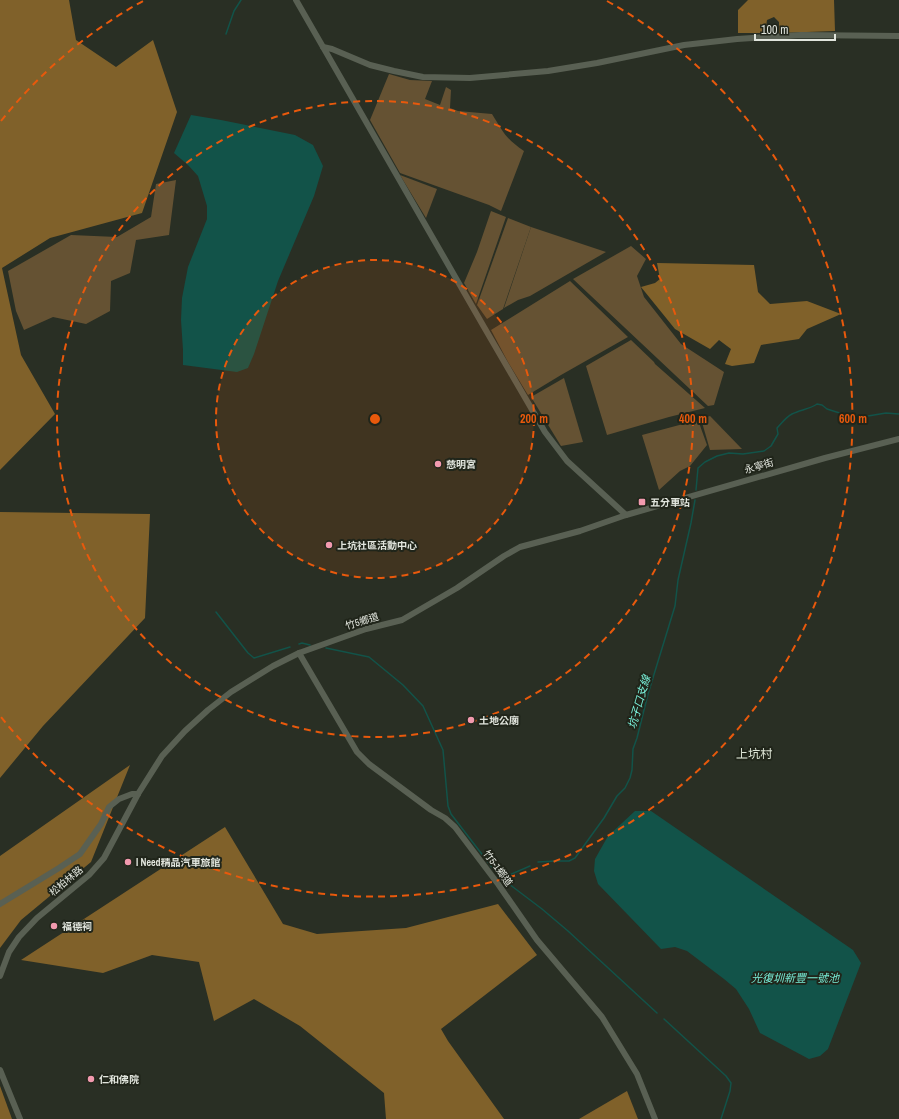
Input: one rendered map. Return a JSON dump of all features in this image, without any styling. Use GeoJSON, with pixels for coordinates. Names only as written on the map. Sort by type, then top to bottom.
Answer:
{"type":"FeatureCollection","features":[{"type":"Feature","properties":{"kind":"street"},"geometry":{"type":"LineString","coordinates":[[296,0],[545,432],[567,461],[626,514]]}},
{"type":"Feature","properties":{"kind":"street"},"geometry":{"type":"LineString","coordinates":[[323,47],[370,64],[423,77],[470,78],[548,71],[597,63],[684,45],[737,39],[801,35],[899,36]]}},
{"type":"Feature","properties":{"kind":"street","name":"永寧街"},"geometry":{"type":"LineString","coordinates":[[626,514],[825,458],[899,439]]}},
{"type":"Feature","properties":{"kind":"street","name":"竹5鄉道"},"geometry":{"type":"LineString","coordinates":[[138,794],[162,756],[185,731],[231,692],[273,666],[299,653],[366,629],[402,620],[452,591],[520,547],[580,531],[626,514]]}},
{"type":"Feature","properties":{"kind":"street","name":"竹5-1鄉道"},"geometry":{"type":"LineString","coordinates":[[299,653],[357,752],[369,764],[455,826],[537,940],[602,1017],[637,1074],[655,1119]]}},
{"type":"Feature","properties":{"kind":"street"},"geometry":{"type":"LineString","coordinates":[[0,904],[80,854],[101,824],[109,808],[119,799],[132,794],[138,794]]}},
{"type":"Feature","properties":{"kind":"street","name":"松柏林路"},"geometry":{"type":"LineString","coordinates":[[0,976],[9,952],[19,937],[44,912],[89,875],[104,858],[138,794]]}},
{"type":"Feature","properties":{"kind":"street"},"geometry":{"type":"LineString","coordinates":[[0,1070],[20,1119]]}},
{"type":"Feature","properties":{"kind":"shaded area"},"geometry":{"type":"Polygon","coordinates":[[[0,0],[69,0],[76,40],[116,67],[153,40],[177,112],[142,213],[50,238],[2,268],[21,355],[55,414],[0,470],[0,0]]]}},
{"type":"Feature","properties":{"kind":"shaded area"},"geometry":{"type":"Polygon","coordinates":[[[748,0],[834,0],[835,31],[779,33],[779,22],[774,17],[767,20],[765,33],[738,33],[738,10],[748,0]]]}},
{"type":"Feature","properties":{"kind":"shaded area"},"geometry":{"type":"Polygon","coordinates":[[[389,74],[410,80],[432,81],[425,99],[440,105],[446,87],[451,90],[450,108],[458,111],[492,114],[505,135],[524,151],[501,211],[489,205],[400,173],[370,120],[389,74]]]}},
{"type":"Feature","properties":{"kind":"shaded area"},"geometry":{"type":"Polygon","coordinates":[[[400,175],[437,189],[426,218],[400,175]]]}},
{"type":"Feature","properties":{"kind":"shaded area"},"geometry":{"type":"Polygon","coordinates":[[[176,180],[169,235],[136,240],[130,273],[111,281],[110,311],[86,324],[53,317],[24,330],[16,311],[8,271],[71,235],[117,237],[151,217],[156,184],[176,180]]]}},
{"type":"Feature","properties":{"kind":"shaded area"},"geometry":{"type":"Polygon","coordinates":[[[491,211],[506,217],[476,304],[464,283],[477,252],[491,211]]]}},
{"type":"Feature","properties":{"kind":"shaded area"},"geometry":{"type":"Polygon","coordinates":[[[508,218],[531,227],[503,309],[487,319],[477,305],[508,218]]]}},
{"type":"Feature","properties":{"kind":"shaded area"},"geometry":{"type":"Polygon","coordinates":[[[531,227],[606,252],[530,296],[518,300],[504,308],[531,227]]]}},
{"type":"Feature","properties":{"kind":"shaded area"},"geometry":{"type":"Polygon","coordinates":[[[631,246],[646,259],[637,276],[644,297],[681,344],[724,372],[714,405],[708,406],[573,279],[631,246]]]}},
{"type":"Feature","properties":{"kind":"shaded area"},"geometry":{"type":"Polygon","coordinates":[[[657,263],[754,265],[758,292],[770,304],[807,301],[841,314],[807,329],[799,339],[761,345],[754,363],[732,366],[725,364],[731,349],[719,340],[710,349],[675,329],[641,287],[655,283],[660,279],[657,263]]]}},
{"type":"Feature","properties":{"kind":"shaded area"},"geometry":{"type":"Polygon","coordinates":[[[570,281],[628,337],[528,395],[491,330],[570,281]]]}},
{"type":"Feature","properties":{"kind":"shaded area"},"geometry":{"type":"Polygon","coordinates":[[[631,340],[655,364],[705,408],[607,435],[586,366],[631,340]]]}},
{"type":"Feature","properties":{"kind":"shaded area"},"geometry":{"type":"Polygon","coordinates":[[[564,378],[583,442],[561,446],[531,397],[564,378]]]}},
{"type":"Feature","properties":{"kind":"shaded area"},"geometry":{"type":"Polygon","coordinates":[[[710,416],[742,449],[710,450],[701,419],[710,416]]]}},
{"type":"Feature","properties":{"kind":"shaded area"},"geometry":{"type":"Polygon","coordinates":[[[698,420],[707,445],[690,466],[680,471],[659,490],[642,435],[698,420]]]}},
{"type":"Feature","properties":{"kind":"shaded area"},"geometry":{"type":"Polygon","coordinates":[[[0,512],[150,514],[145,618],[43,726],[0,778],[0,512]]]}},
{"type":"Feature","properties":{"kind":"shaded area"},"geometry":{"type":"Polygon","coordinates":[[[130,765],[91,862],[21,920],[0,948],[0,856],[130,765]]]}},
{"type":"Feature","properties":{"kind":"shaded area"},"geometry":{"type":"Polygon","coordinates":[[[225,827],[283,924],[317,934],[406,928],[498,904],[537,955],[441,1029],[504,1119],[386,1119],[384,1093],[300,1026],[254,999],[214,1021],[199,962],[152,955],[103,973],[21,960],[225,827]]]}},
{"type":"Feature","properties":{"kind":"shaded area"},"geometry":{"type":"Polygon","coordinates":[[[0,1086],[12,1119],[0,1119],[0,1086]]]}},
{"type":"Feature","properties":{"kind":"shaded area"},"geometry":{"type":"Polygon","coordinates":[[[627,1091],[638,1119],[579,1119],[627,1091]]]}},
{"type":"Feature","properties":{"kind":"water"},"geometry":{"type":"Polygon","coordinates":[[[191,115],[295,135],[313,145],[323,166],[314,196],[278,281],[254,354],[248,368],[237,372],[183,365],[181,320],[182,298],[188,267],[207,219],[207,206],[198,176],[174,153],[191,115]]]}},
{"type":"Feature","properties":{"kind":"water","name":"光復圳新豐一號池"},"geometry":{"type":"Polygon","coordinates":[[[635,811],[651,811],[853,950],[861,963],[828,1049],[820,1056],[809,1059],[760,1033],[749,1009],[736,989],[687,951],[675,947],[661,949],[598,884],[594,871],[595,859],[608,836],[635,811]]]}},
{"type":"Feature","properties":{"kind":"waterway"},"geometry":{"type":"LineString","coordinates":[[226,34],[234,11],[241,0]]}},
{"type":"Feature","properties":{"kind":"waterway","name":"坑子口支線"},"geometry":{"type":"LineString","coordinates":[[696,490],[698,468],[705,462],[717,456],[729,453],[743,454],[764,451],[771,446],[778,434],[777,428],[788,417],[817,404],[846,415],[868,416],[886,413],[899,414]]}},
{"type":"Feature","properties":{"kind":"waterway","name":"坑子口支線"},"geometry":{"type":"LineString","coordinates":[[538,862],[569,861],[575,858],[604,818],[617,796],[625,788],[630,778],[633,749],[675,606],[678,580],[695,500]]}},
{"type":"Feature","properties":{"kind":"waterway"},"geometry":{"type":"LineString","coordinates":[[216,612],[248,653],[254,658],[290,647]]}},
{"type":"Feature","properties":{"kind":"waterway"},"geometry":{"type":"LineString","coordinates":[[299,644],[302,643],[310,645]]}},
{"type":"Feature","properties":{"kind":"waterway"},"geometry":{"type":"LineString","coordinates":[[326,648],[369,657],[403,685],[423,706],[443,750],[448,806],[451,814],[501,879]]}},
{"type":"Feature","properties":{"kind":"waterway","name":"坑子口支線"},"geometry":{"type":"LineString","coordinates":[[500,879],[530,866]]}},
{"type":"Feature","properties":{"kind":"waterway"},"geometry":{"type":"LineString","coordinates":[[509,884],[568,931],[657,1013]]}},
{"type":"Feature","properties":{"kind":"waterway"},"geometry":{"type":"LineString","coordinates":[[664,1019],[726,1076],[731,1083],[721,1119]]}},
{"type":"Feature","properties":{"kind":"place","name":"慈明宮"},"geometry":{"type":"Point","coordinates":[438,464]}},
{"type":"Feature","properties":{"kind":"place","name":"五分車站"},"geometry":{"type":"Point","coordinates":[642,502]}},
{"type":"Feature","properties":{"kind":"place","name":"上坑社區活動中心"},"geometry":{"type":"Point","coordinates":[329,545]}},
{"type":"Feature","properties":{"kind":"place","name":"土地公廟"},"geometry":{"type":"Point","coordinates":[471,720]}},
{"type":"Feature","properties":{"kind":"place","name":"I Need精品汽車旅館"},"geometry":{"type":"Point","coordinates":[128,862]}},
{"type":"Feature","properties":{"kind":"place","name":"福德祠"},"geometry":{"type":"Point","coordinates":[54,926]}},
{"type":"Feature","properties":{"kind":"place","name":"仁和佛院"},"geometry":{"type":"Point","coordinates":[91,1079]}},
{"type":"Feature","properties":{"kind":"district","name":"上坑村"},"geometry":{"type":"Point","coordinates":[754,754]}}]}
